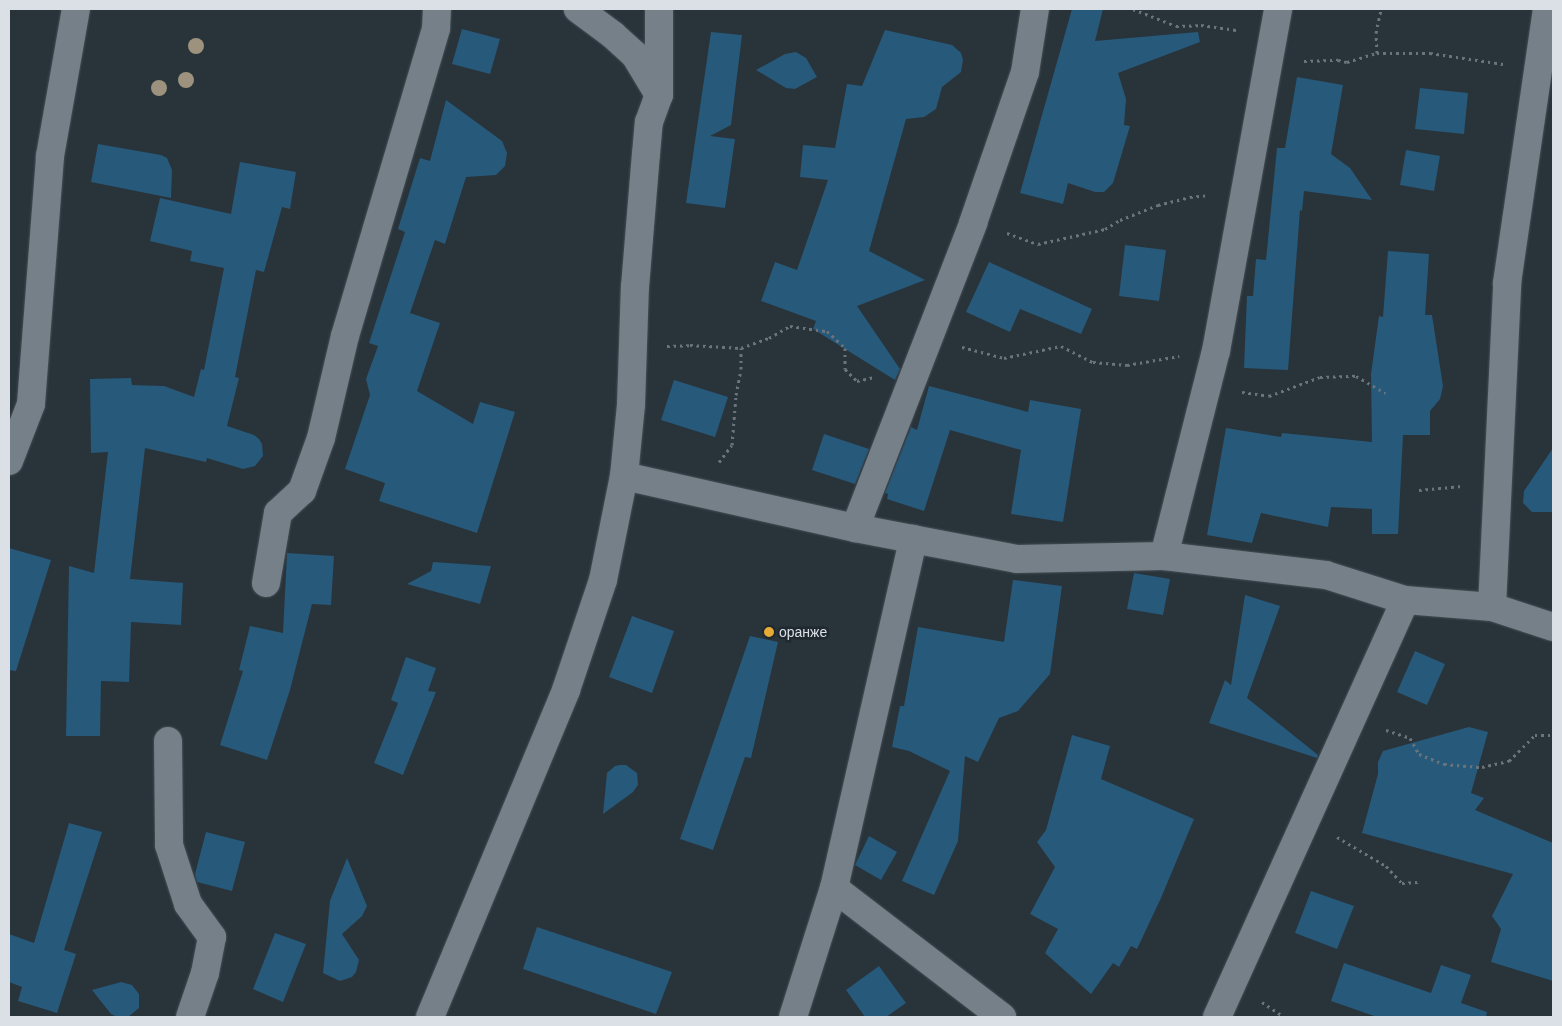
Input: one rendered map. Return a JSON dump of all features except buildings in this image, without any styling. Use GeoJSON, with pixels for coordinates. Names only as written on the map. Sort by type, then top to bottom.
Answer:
{"type":"FeatureCollection","features":[{"type":"Feature","properties":{"kind":"street"},"geometry":{"type":"LineString","coordinates":[[9,461],[31,404],[50,156],[76,9]]}},
{"type":"Feature","properties":{"kind":"street"},"geometry":{"type":"LineString","coordinates":[[266,583],[278,513],[302,491],[321,438],[345,336],[436,28],[437,9]]}},
{"type":"Feature","properties":{"kind":"street"},"geometry":{"type":"LineString","coordinates":[[578,9],[613,35],[635,55],[659,95]]}},
{"type":"Feature","properties":{"kind":"street"},"geometry":{"type":"LineString","coordinates":[[430,1017],[566,690],[603,580],[624,476],[631,405],[635,287],[649,122],[659,95],[659,9]]}},
{"type":"Feature","properties":{"kind":"street"},"geometry":{"type":"LineString","coordinates":[[855,528],[972,223],[1025,72],[1035,9]]}},
{"type":"Feature","properties":{"kind":"street"},"geometry":{"type":"LineString","coordinates":[[1492,607],[1507,283],[1547,9]]}},
{"type":"Feature","properties":{"kind":"street"},"geometry":{"type":"LineString","coordinates":[[1164,556],[1214,358],[1276,21]]}},
{"type":"Feature","properties":{"kind":"street"},"geometry":{"type":"LineString","coordinates":[[624,476],[855,528],[1017,559],[1164,556],[1326,575],[1405,600],[1492,607],[1553,627]]}},
{"type":"Feature","properties":{"kind":"street"},"geometry":{"type":"LineString","coordinates":[[793,1017],[834,888],[912,539]]}},
{"type":"Feature","properties":{"kind":"street"},"geometry":{"type":"LineString","coordinates":[[1217,1017],[1405,600]]}},
{"type":"Feature","properties":{"kind":"street"},"geometry":{"type":"LineString","coordinates":[[168,741],[169,845],[188,904],[212,936],[205,973],[190,1017]]}},
{"type":"Feature","properties":{"kind":"street"},"geometry":{"type":"LineString","coordinates":[[834,888],[1002,1017]]}},
{"type":"Feature","properties":{"kind":"path"},"geometry":{"type":"LineString","coordinates":[[1133,9],[1176,26],[1276,21]]}},
{"type":"Feature","properties":{"kind":"path"},"geometry":{"type":"LineString","coordinates":[[1376,53],[1376,33],[1380,9]]}},
{"type":"Feature","properties":{"kind":"path"},"geometry":{"type":"LineString","coordinates":[[1268,61],[1338,60],[1347,62],[1376,53],[1444,54],[1538,71]]}},
{"type":"Feature","properties":{"kind":"path"},"geometry":{"type":"LineString","coordinates":[[972,223],[1038,244],[1105,229],[1158,205],[1170,204]]}},
{"type":"Feature","properties":{"kind":"path"},"geometry":{"type":"LineString","coordinates":[[633,348],[690,345],[741,348],[769,338],[790,326],[827,331],[845,348],[845,369],[857,381],[868,380],[877,375]]}},
{"type":"Feature","properties":{"kind":"path"},"geometry":{"type":"LineString","coordinates":[[927,342],[960,346],[1004,358],[1061,346],[1093,362],[1127,366],[1184,356],[1214,358]]}},
{"type":"Feature","properties":{"kind":"path"},"geometry":{"type":"LineString","coordinates":[[696,492],[732,444],[736,395],[741,369],[741,348]]}},
{"type":"Feature","properties":{"kind":"path"},"geometry":{"type":"LineString","coordinates":[[1206,390],[1268,396],[1320,378],[1356,376],[1386,394]]}},
{"type":"Feature","properties":{"kind":"path"},"geometry":{"type":"LineString","coordinates":[[1419,490],[1497,482]]}},
{"type":"Feature","properties":{"kind":"path"},"geometry":{"type":"LineString","coordinates":[[1354,714],[1390,732],[1410,738],[1419,754],[1444,764],[1482,767],[1509,761],[1535,735],[1553,735]]}},
{"type":"Feature","properties":{"kind":"path"},"geometry":{"type":"LineString","coordinates":[[1302,828],[1340,838],[1386,866],[1402,883],[1418,882]]}},
{"type":"Feature","properties":{"kind":"place","name":"оранже"},"geometry":{"type":"Point","coordinates":[769,632]}}]}
